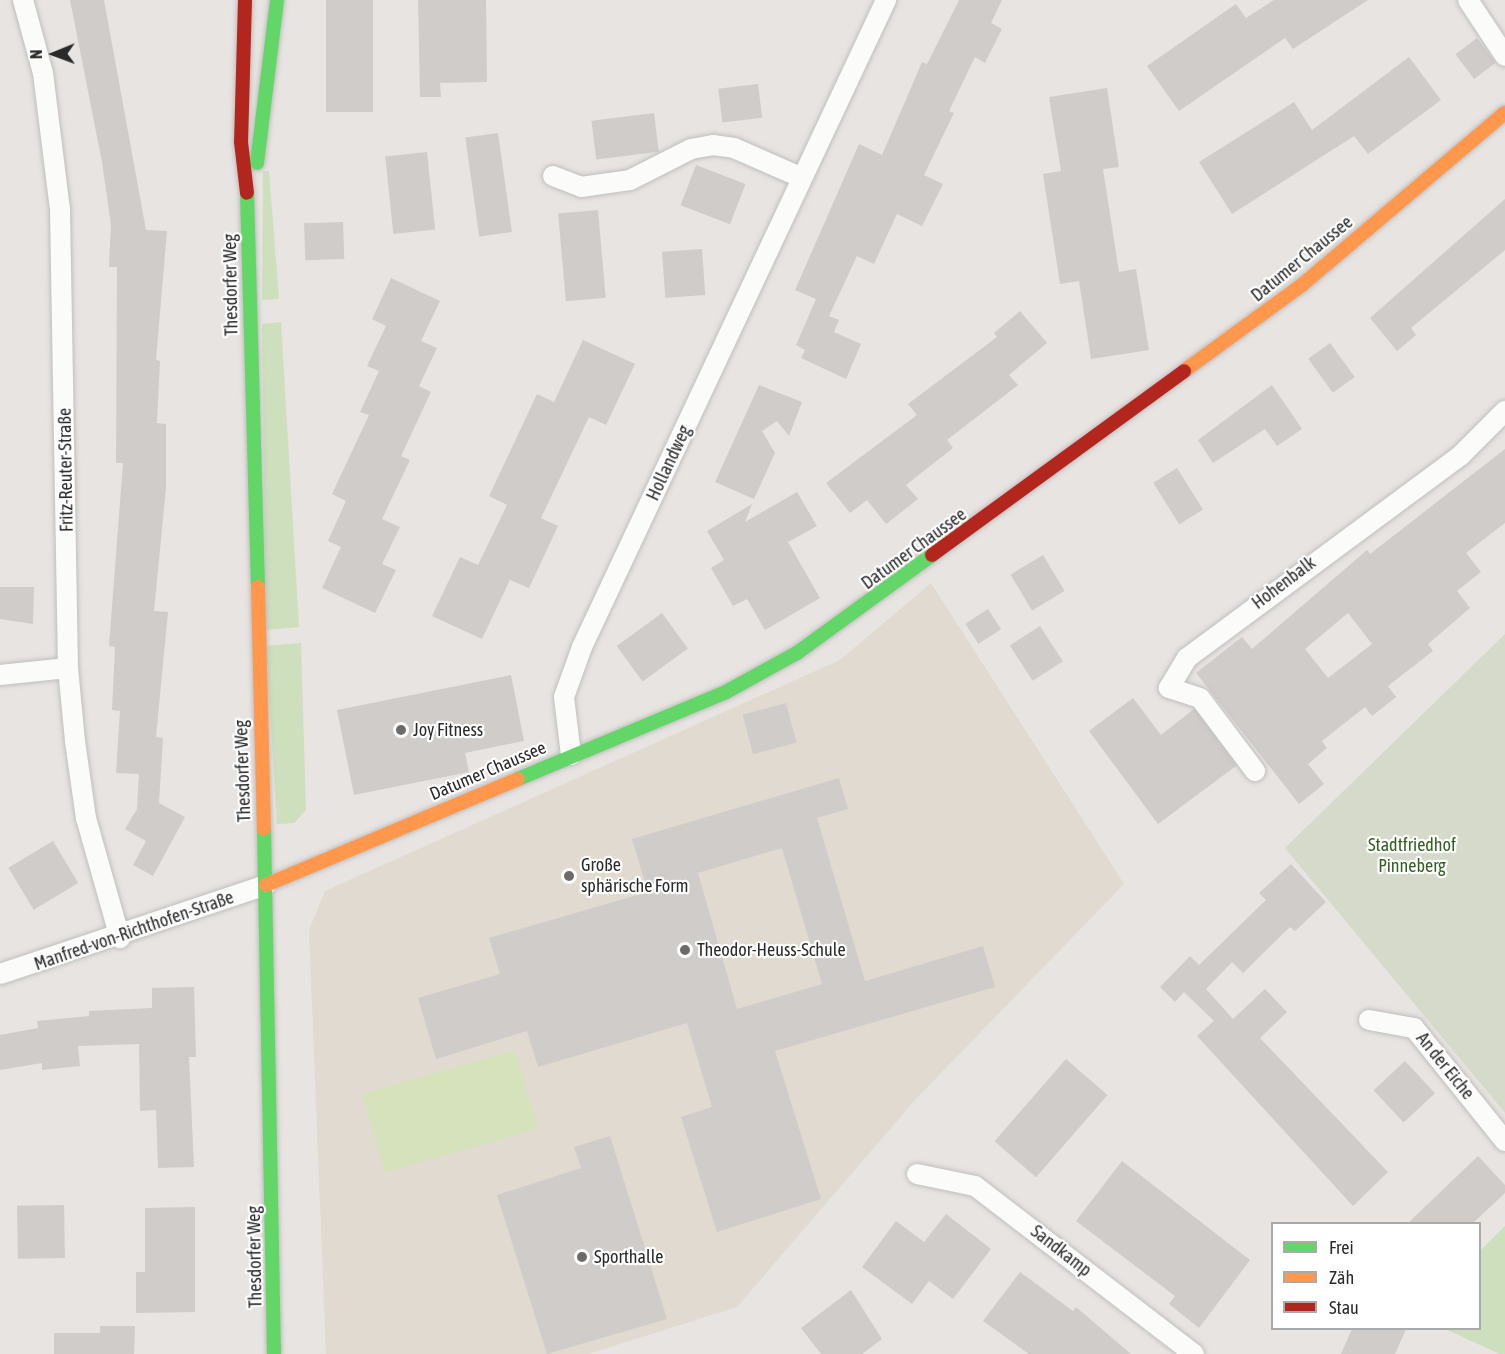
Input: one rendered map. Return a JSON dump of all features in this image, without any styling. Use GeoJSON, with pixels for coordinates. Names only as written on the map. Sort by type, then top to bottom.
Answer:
{"type":"FeatureCollection","features":[{"type":"Feature","properties":{"kind":"street","name":"Fritz-Reuter-Straße"},"geometry":{"type":"LineString","coordinates":[[22,0],[43,74],[60,210],[68,668],[86,818],[120,938]]}},
{"type":"Feature","properties":{"kind":"street","name":"Thesdorfer Weg"},"geometry":{"type":"LineString","coordinates":[[245,0],[241,142],[247,188],[266,885],[274,1354]]}},
{"type":"Feature","properties":{"kind":"street","name":"Thesdorfer Weg"},"geometry":{"type":"LineString","coordinates":[[247,188],[258,161],[277,0]]}},
{"type":"Feature","properties":{"kind":"street","name":"Hollandweg"},"geometry":{"type":"LineString","coordinates":[[571,755],[564,697],[582,647],[800,177],[885,0]]}},
{"type":"Feature","properties":{"kind":"street"},"geometry":{"type":"LineString","coordinates":[[1468,0],[1505,56]]}},
{"type":"Feature","properties":{"kind":"street","name":"Datumer Chaussee"},"geometry":{"type":"LineString","coordinates":[[266,885],[571,755],[726,692],[797,653],[1302,285],[1505,113]]}},
{"type":"Feature","properties":{"kind":"street"},"geometry":{"type":"LineString","coordinates":[[553,176],[581,187],[630,180],[691,149],[713,145],[734,148],[800,177]]}},
{"type":"Feature","properties":{"kind":"street","name":"Hohenbalk"},"geometry":{"type":"LineString","coordinates":[[1255,771],[1200,698],[1169,688],[1187,658],[1460,456],[1505,411]]}},
{"type":"Feature","properties":{"kind":"street"},"geometry":{"type":"LineString","coordinates":[[0,675],[68,668]]}},
{"type":"Feature","properties":{"kind":"street","name":"Manfred-von-Richthofen-Straße"},"geometry":{"type":"LineString","coordinates":[[0,974],[120,938],[266,885]]}},
{"type":"Feature","properties":{"kind":"street","name":"An der Eiche"},"geometry":{"type":"LineString","coordinates":[[1369,1020],[1414,1028],[1505,1141]]}},
{"type":"Feature","properties":{"kind":"street","name":"Sandkamp"},"geometry":{"type":"LineString","coordinates":[[917,1174],[975,1185],[1194,1354]]}},
{"type":"Feature","properties":{"kind":"shaded area","name":"Theodor-Heuss-Schule"},"geometry":{"type":"Polygon","coordinates":[[[931,583],[1124,884],[915,1100],[737,1307],[588,1354],[326,1354],[309,930],[325,891],[840,660],[931,583]]]}},
{"type":"Feature","properties":{"kind":"shaded area"},"geometry":{"type":"Polygon","coordinates":[[[1196,708],[1239,763],[1234,767],[1190,712],[1196,708]]]}},
{"type":"Feature","properties":{"kind":"green space"},"geometry":{"type":"Polygon","coordinates":[[[263,171],[269,171],[279,299],[262,300],[263,171]]]}},
{"type":"Feature","properties":{"kind":"green space"},"geometry":{"type":"Polygon","coordinates":[[[281,322],[299,627],[266,630],[262,324],[281,322]]]}},
{"type":"Feature","properties":{"kind":"green space","name":"Stadtfriedhof Pinneberg"},"geometry":{"type":"Polygon","coordinates":[[[1505,634],[1505,1113],[1285,848],[1505,634]]]}},
{"type":"Feature","properties":{"kind":"green space"},"geometry":{"type":"Polygon","coordinates":[[[301,643],[306,810],[294,823],[277,824],[266,646],[301,643]]]}},
{"type":"Feature","properties":{"kind":"green space"},"geometry":{"type":"Polygon","coordinates":[[[515,1050],[538,1129],[385,1173],[362,1094],[515,1050]]]}},
{"type":"Feature","properties":{"kind":"green space"},"geometry":{"type":"Polygon","coordinates":[[[1505,1226],[1505,1354],[1500,1354],[1447,1330],[1481,1330],[1481,1250],[1505,1226]]]}},
{"type":"Feature","properties":{"kind":"building"},"geometry":{"type":"Polygon","coordinates":[[[70,0],[104,0],[146,230],[167,231],[156,360],[160,361],[157,423],[166,424],[166,488],[154,611],[168,612],[156,737],[163,738],[159,803],[185,817],[153,876],[133,865],[146,841],[125,829],[137,809],[139,774],[116,773],[120,711],[112,710],[115,647],[109,646],[123,463],[116,463],[117,267],[109,267],[111,225],[102,162],[70,0]]]}},
{"type":"Feature","properties":{"kind":"building"},"geometry":{"type":"Polygon","coordinates":[[[326,0],[373,0],[373,112],[326,112],[326,0]]]}},
{"type":"Feature","properties":{"kind":"building"},"geometry":{"type":"Polygon","coordinates":[[[418,0],[486,0],[487,82],[440,83],[441,97],[420,97],[418,0]]]}},
{"type":"Feature","properties":{"kind":"building"},"geometry":{"type":"Polygon","coordinates":[[[959,0],[1002,0],[991,23],[1002,29],[985,63],[975,57],[949,111],[954,113],[924,175],[943,184],[922,226],[897,214],[874,264],[857,256],[829,316],[839,320],[834,332],[861,344],[846,379],[801,358],[805,350],[796,345],[816,299],[795,290],[859,144],[882,155],[922,62],[927,64],[959,0]]]}},
{"type":"Feature","properties":{"kind":"building"},"geometry":{"type":"Polygon","coordinates":[[[1274,0],[1368,0],[1293,49],[1285,38],[1179,111],[1147,66],[1236,4],[1246,18],[1274,0]]]}},
{"type":"Feature","properties":{"kind":"building"},"geometry":{"type":"Polygon","coordinates":[[[1477,38],[1496,63],[1474,79],[1455,54],[1477,38]]]}},
{"type":"Feature","properties":{"kind":"building"},"geometry":{"type":"Polygon","coordinates":[[[1409,57],[1441,100],[1368,154],[1354,136],[1232,214],[1199,162],[1294,102],[1312,130],[1409,57]]]}},
{"type":"Feature","properties":{"kind":"building"},"geometry":{"type":"Polygon","coordinates":[[[758,84],[762,118],[722,123],[718,89],[758,84]]]}},
{"type":"Feature","properties":{"kind":"building"},"geometry":{"type":"Polygon","coordinates":[[[1107,88],[1119,167],[1103,169],[1119,272],[1136,269],[1149,350],[1091,359],[1079,281],[1060,284],[1043,174],[1061,171],[1049,97],[1107,88]]]}},
{"type":"Feature","properties":{"kind":"building"},"geometry":{"type":"Polygon","coordinates":[[[654,113],[659,152],[596,159],[591,121],[654,113]]]}},
{"type":"Feature","properties":{"kind":"building"},"geometry":{"type":"Polygon","coordinates":[[[498,133],[512,232],[479,237],[465,138],[498,133]]]}},
{"type":"Feature","properties":{"kind":"building"},"geometry":{"type":"Polygon","coordinates":[[[427,152],[435,230],[393,234],[385,156],[427,152]]]}},
{"type":"Feature","properties":{"kind":"building"},"geometry":{"type":"Polygon","coordinates":[[[696,165],[745,184],[730,224],[681,205],[696,165]]]}},
{"type":"Feature","properties":{"kind":"building"},"geometry":{"type":"Polygon","coordinates":[[[1505,199],[1505,250],[1411,328],[1416,335],[1397,351],[1370,318],[1505,199]]]}},
{"type":"Feature","properties":{"kind":"building"},"geometry":{"type":"Polygon","coordinates":[[[598,210],[606,298],[566,301],[558,213],[598,210]]]}},
{"type":"Feature","properties":{"kind":"building"},"geometry":{"type":"Polygon","coordinates":[[[343,222],[344,259],[305,260],[304,223],[343,222]]]}},
{"type":"Feature","properties":{"kind":"building"},"geometry":{"type":"Polygon","coordinates":[[[702,249],[705,295],[665,298],[662,252],[702,249]]]}},
{"type":"Feature","properties":{"kind":"building"},"geometry":{"type":"Polygon","coordinates":[[[391,278],[440,301],[421,341],[437,348],[419,386],[431,392],[401,456],[410,460],[382,519],[400,527],[382,564],[396,570],[375,613],[322,588],[341,547],[328,541],[346,501],[332,494],[369,415],[360,412],[379,371],[367,366],[386,326],[372,319],[391,278]]]}},
{"type":"Feature","properties":{"kind":"building"},"geometry":{"type":"Polygon","coordinates":[[[1020,311],[1047,343],[1009,375],[1018,385],[947,440],[953,448],[906,485],[918,499],[886,524],[867,500],[850,513],[826,483],[917,415],[908,404],[997,337],[994,333],[1020,311]]]}},
{"type":"Feature","properties":{"kind":"building"},"geometry":{"type":"Polygon","coordinates":[[[583,340],[635,364],[606,425],[589,417],[541,518],[558,526],[529,588],[510,580],[482,639],[432,616],[460,557],[478,565],[507,505],[489,496],[537,394],[554,402],[583,340]]]}},
{"type":"Feature","properties":{"kind":"building"},"geometry":{"type":"Polygon","coordinates":[[[1330,343],[1355,377],[1333,393],[1308,359],[1330,343]]]}},
{"type":"Feature","properties":{"kind":"building"},"geometry":{"type":"Polygon","coordinates":[[[759,385],[802,402],[789,436],[777,421],[762,431],[775,453],[754,499],[715,482],[759,385]]]}},
{"type":"Feature","properties":{"kind":"building"},"geometry":{"type":"Polygon","coordinates":[[[1272,385],[1302,429],[1277,446],[1265,429],[1213,463],[1198,440],[1272,385]]]}},
{"type":"Feature","properties":{"kind":"building"},"geometry":{"type":"Polygon","coordinates":[[[1505,449],[1505,523],[1466,553],[1481,572],[1457,591],[1470,608],[1428,644],[1433,651],[1388,686],[1396,697],[1372,716],[1365,707],[1322,741],[1327,748],[1308,764],[1324,784],[1299,804],[1196,673],[1242,637],[1252,649],[1367,550],[1370,554],[1505,449]],[[1348,613],[1305,649],[1328,678],[1372,644],[1348,613]]]}},
{"type":"Feature","properties":{"kind":"building"},"geometry":{"type":"Polygon","coordinates":[[[1177,468],[1203,510],[1179,524],[1153,483],[1177,468]]]}},
{"type":"Feature","properties":{"kind":"building"},"geometry":{"type":"Polygon","coordinates":[[[797,492],[817,526],[788,542],[820,598],[765,630],[747,599],[733,606],[711,568],[724,560],[707,531],[752,504],[745,522],[797,492]]]}},
{"type":"Feature","properties":{"kind":"building"},"geometry":{"type":"Polygon","coordinates":[[[1043,555],[1065,591],[1032,611],[1010,575],[1043,555]]]}},
{"type":"Feature","properties":{"kind":"building"},"geometry":{"type":"Polygon","coordinates":[[[0,587],[34,587],[33,624],[0,619],[0,587]]]}},
{"type":"Feature","properties":{"kind":"building"},"geometry":{"type":"Polygon","coordinates":[[[988,609],[1001,629],[978,644],[965,624],[988,609]]]}},
{"type":"Feature","properties":{"kind":"building"},"geometry":{"type":"Polygon","coordinates":[[[662,613],[688,649],[643,682],[617,646],[662,613]]]}},
{"type":"Feature","properties":{"kind":"building"},"geometry":{"type":"Polygon","coordinates":[[[1040,626],[1063,661],[1033,681],[1010,646],[1040,626]]]}},
{"type":"Feature","properties":{"kind":"building","name":"Joy Fitness"},"geometry":{"type":"Polygon","coordinates":[[[511,675],[524,741],[465,753],[469,772],[354,795],[337,710],[511,675]]]}},
{"type":"Feature","properties":{"kind":"building"},"geometry":{"type":"Polygon","coordinates":[[[1133,698],[1161,735],[1194,709],[1236,766],[1158,824],[1089,731],[1133,698]]]}},
{"type":"Feature","properties":{"kind":"building"},"geometry":{"type":"Polygon","coordinates":[[[786,703],[797,743],[753,754],[743,715],[786,703]]]}},
{"type":"Feature","properties":{"kind":"building"},"geometry":{"type":"Polygon","coordinates":[[[839,778],[848,809],[817,818],[865,981],[983,946],[995,987],[775,1051],[821,1199],[717,1232],[681,1117],[712,1107],[687,1023],[538,1067],[527,1031],[436,1059],[418,998],[500,974],[489,938],[648,892],[632,839],[839,778]],[[782,848],[698,873],[737,1009],[822,984],[782,848]]]}},
{"type":"Feature","properties":{"kind":"building"},"geometry":{"type":"Polygon","coordinates":[[[53,841],[78,883],[34,910],[8,868],[53,841]]]}},
{"type":"Feature","properties":{"kind":"building"},"geometry":{"type":"Polygon","coordinates":[[[1291,864],[1326,902],[1295,931],[1290,927],[1243,973],[1232,962],[1206,989],[1233,1019],[1265,989],[1287,1012],[1260,1038],[1388,1172],[1353,1206],[1197,1036],[1214,1021],[1184,992],[1175,1002],[1160,987],[1190,956],[1199,965],[1266,900],[1259,893],[1291,864]]]}},
{"type":"Feature","properties":{"kind":"building"},"geometry":{"type":"Polygon","coordinates":[[[194,987],[196,1057],[189,1057],[194,1167],[158,1168],[156,1110],[140,1111],[139,1044],[78,1046],[80,1066],[42,1070],[42,1063],[0,1070],[0,1035],[38,1028],[37,1021],[89,1016],[89,1011],[152,1008],[152,988],[194,987]]]}},
{"type":"Feature","properties":{"kind":"building"},"geometry":{"type":"Polygon","coordinates":[[[1066,1059],[1108,1095],[1036,1177],[994,1141],[1066,1059]]]}},
{"type":"Feature","properties":{"kind":"building"},"geometry":{"type":"Polygon","coordinates":[[[1405,1061],[1435,1093],[1404,1123],[1374,1090],[1405,1061]]]}},
{"type":"Feature","properties":{"kind":"building","name":"Sporthalle"},"geometry":{"type":"Polygon","coordinates":[[[610,1136],[667,1319],[547,1354],[497,1195],[581,1168],[574,1147],[610,1136]]]}},
{"type":"Feature","properties":{"kind":"building"},"geometry":{"type":"Polygon","coordinates":[[[1478,1156],[1505,1185],[1505,1193],[1474,1222],[1409,1222],[1478,1156]]]}},
{"type":"Feature","properties":{"kind":"building"},"geometry":{"type":"Polygon","coordinates":[[[1122,1161],[1250,1260],[1199,1328],[1169,1304],[1175,1296],[1076,1221],[1122,1161]]]}},
{"type":"Feature","properties":{"kind":"building"},"geometry":{"type":"Polygon","coordinates":[[[64,1205],[65,1258],[18,1259],[17,1206],[64,1205]]]}},
{"type":"Feature","properties":{"kind":"building"},"geometry":{"type":"Polygon","coordinates":[[[195,1207],[195,1312],[136,1313],[136,1272],[145,1272],[145,1208],[195,1207]]]}},
{"type":"Feature","properties":{"kind":"building"},"geometry":{"type":"Polygon","coordinates":[[[946,1214],[991,1249],[953,1299],[929,1281],[912,1304],[862,1267],[896,1221],[924,1242],[946,1214]]]}},
{"type":"Feature","properties":{"kind":"building"},"geometry":{"type":"Polygon","coordinates":[[[1020,1272],[1073,1311],[1076,1307],[1131,1354],[1029,1354],[983,1321],[1020,1272]]]}},
{"type":"Feature","properties":{"kind":"building"},"geometry":{"type":"Polygon","coordinates":[[[851,1290],[882,1339],[862,1354],[821,1354],[801,1328],[851,1290]]]}},
{"type":"Feature","properties":{"kind":"building"},"geometry":{"type":"Polygon","coordinates":[[[100,1326],[135,1326],[134,1354],[54,1354],[54,1333],[100,1333],[100,1326]]]}},
{"type":"Feature","properties":{"kind":"building"},"geometry":{"type":"Polygon","coordinates":[[[1352,1330],[1406,1330],[1395,1354],[1341,1354],[1352,1330]]]}},
{"type":"Feature","properties":{"kind":"traffic: fast"},"geometry":{"type":"LineString","coordinates":[[257,163],[277,0]]}},
{"type":"Feature","properties":{"kind":"traffic: fast"},"geometry":{"type":"LineString","coordinates":[[247,193],[258,587]]}},
{"type":"Feature","properties":{"kind":"traffic: fast"},"geometry":{"type":"LineString","coordinates":[[518,779],[726,692],[797,653],[932,555]]}},
{"type":"Feature","properties":{"kind":"traffic: fast"},"geometry":{"type":"LineString","coordinates":[[264,829],[274,1354]]}},
{"type":"Feature","properties":{"kind":"traffic: slow"},"geometry":{"type":"LineString","coordinates":[[1184,371],[1302,285],[1505,113]]}},
{"type":"Feature","properties":{"kind":"traffic: slow"},"geometry":{"type":"LineString","coordinates":[[258,587],[264,829]]}},
{"type":"Feature","properties":{"kind":"traffic: slow"},"geometry":{"type":"LineString","coordinates":[[266,885],[518,779]]}},
{"type":"Feature","properties":{"kind":"traffic: jam"},"geometry":{"type":"LineString","coordinates":[[245,0],[241,142],[247,193]]}},
{"type":"Feature","properties":{"kind":"traffic: jam"},"geometry":{"type":"LineString","coordinates":[[932,555],[1184,371]]}},
{"type":"Feature","properties":{"kind":"place","name":"Joy Fitness"},"geometry":{"type":"Point","coordinates":[401,730]}},
{"type":"Feature","properties":{"kind":"place","name":"Große sphärische Form"},"geometry":{"type":"Point","coordinates":[569,876]}},
{"type":"Feature","properties":{"kind":"place","name":"Theodor-Heuss-Schule"},"geometry":{"type":"Point","coordinates":[685,950]}},
{"type":"Feature","properties":{"kind":"place","name":"Sporthalle"},"geometry":{"type":"Point","coordinates":[582,1257]}}]}
